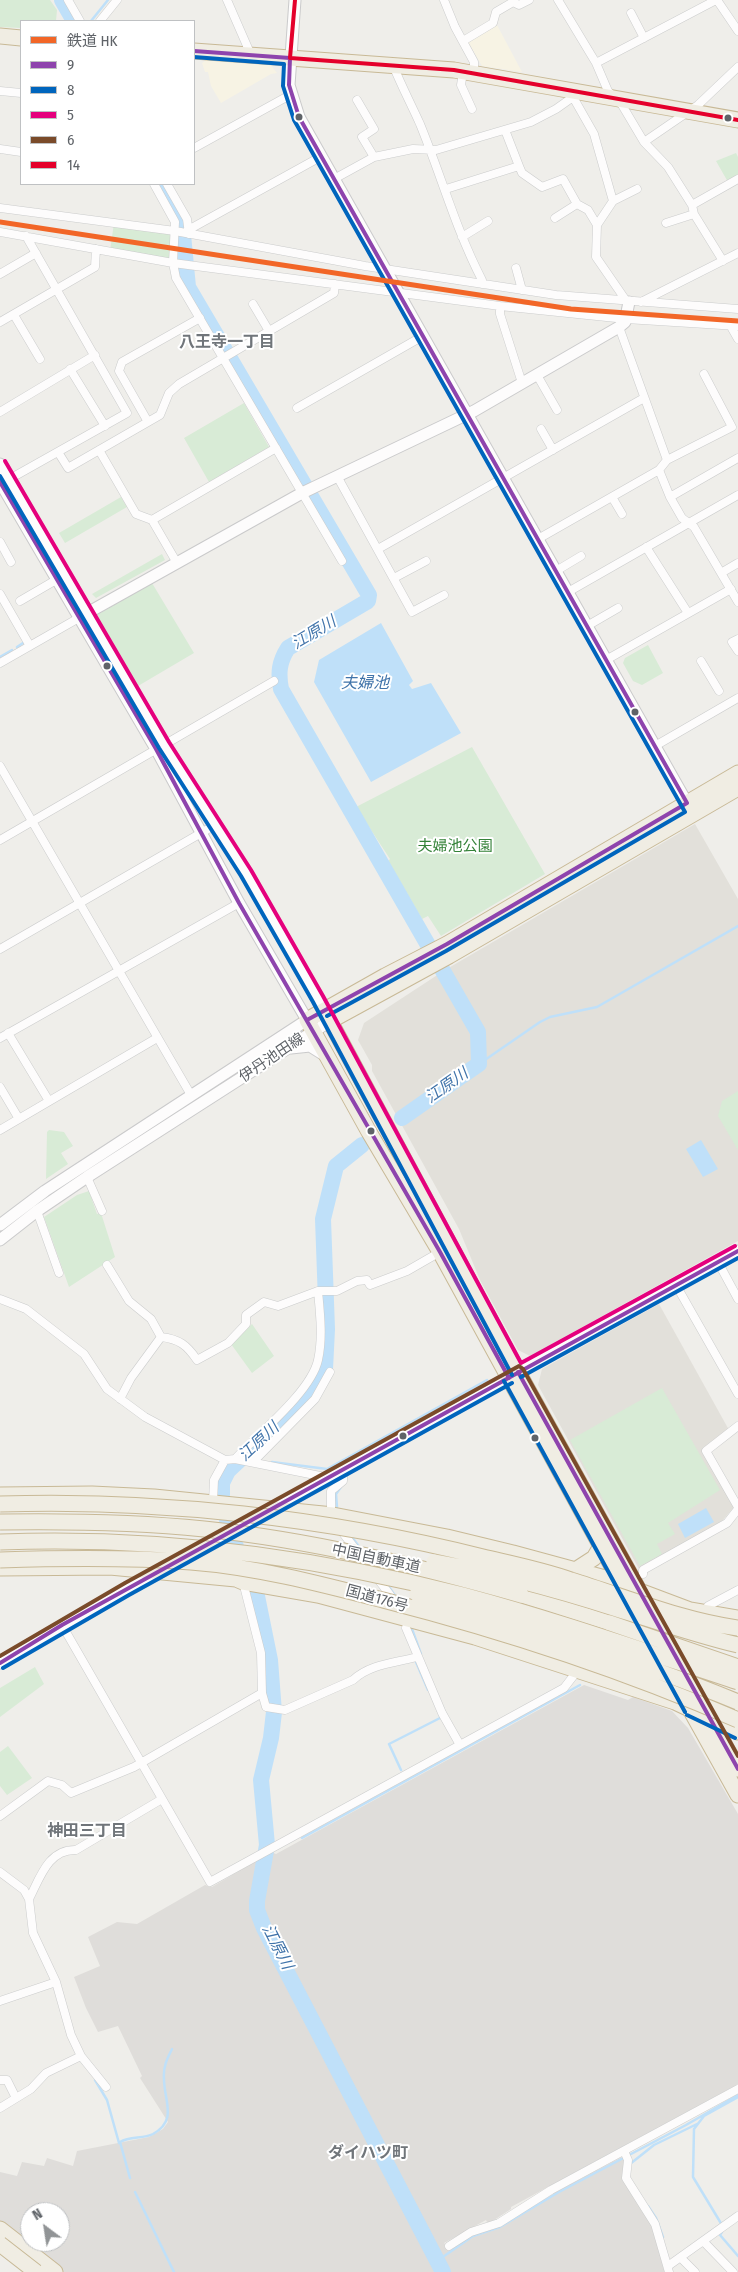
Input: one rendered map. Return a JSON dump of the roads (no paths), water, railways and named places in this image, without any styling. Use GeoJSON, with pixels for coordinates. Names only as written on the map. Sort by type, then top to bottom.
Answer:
{"type":"FeatureCollection","features":[{"type":"Feature","properties":{"kind":"highway"},"geometry":{"type":"LineString","coordinates":[[0,36],[20,38]]}},
{"type":"Feature","properties":{"kind":"highway"},"geometry":{"type":"LineString","coordinates":[[195,51],[393,64],[469,73],[573,94],[616,98],[738,120]]}},
{"type":"Feature","properties":{"kind":"highway"},"geometry":{"type":"LineString","coordinates":[[690,808],[738,773]]}},
{"type":"Feature","properties":{"kind":"highway"},"geometry":{"type":"LineString","coordinates":[[738,788],[690,808],[447,944],[310,1026],[369,1132],[440,1252],[647,1592],[709,1717],[738,1769]]}},
{"type":"Feature","properties":{"kind":"highway"},"geometry":{"type":"LineString","coordinates":[[327,1016],[601,1546],[738,1794]]}},
{"type":"Feature","properties":{"kind":"highway"},"geometry":{"type":"LineString","coordinates":[[0,1495],[92,1494],[213,1502],[333,1515],[447,1537],[577,1569],[647,1592],[738,1613]]}},
{"type":"Feature","properties":{"kind":"highway"},"geometry":{"type":"LineString","coordinates":[[0,1504],[109,1504],[178,1508],[318,1525],[400,1538],[482,1556],[568,1579],[680,1615],[738,1628]]}},
{"type":"Feature","properties":{"kind":"highway","name":"中国自動車道"},"geometry":{"type":"LineString","coordinates":[[0,1522],[153,1525],[257,1536],[333,1549],[467,1580],[610,1623],[738,1667]]}},
{"type":"Feature","properties":{"kind":"highway"},"geometry":{"type":"LineString","coordinates":[[257,1536],[347,1548],[471,1569],[569,1594],[693,1634],[738,1645]]}},
{"type":"Feature","properties":{"kind":"highway","name":"中国自動車道"},"geometry":{"type":"LineString","coordinates":[[0,1542],[100,1540],[196,1547],[330,1566],[463,1595],[595,1635],[738,1682]]}},
{"type":"Feature","properties":{"kind":"highway"},"geometry":{"type":"LineString","coordinates":[[577,1569],[594,1558],[601,1546]]}},
{"type":"Feature","properties":{"kind":"highway"},"geometry":{"type":"LineString","coordinates":[[253,1554],[406,1591],[514,1623],[681,1678],[738,1702]]}},
{"type":"Feature","properties":{"kind":"highway","name":"国道176号"},"geometry":{"type":"LineString","coordinates":[[0,1560],[113,1558],[193,1562],[325,1585],[466,1623],[586,1660],[647,1682],[738,1729]]}},
{"type":"Feature","properties":{"kind":"highway"},"geometry":{"type":"LineString","coordinates":[[0,1568],[110,1567],[236,1579],[243,1582],[302,1591],[397,1615],[578,1670],[668,1700],[738,1729]]}},
{"type":"Feature","properties":{"kind":"highway"},"geometry":{"type":"LineString","coordinates":[[647,1592],[690,1610],[738,1618]]}},
{"type":"Feature","properties":{"kind":"highway"},"geometry":{"type":"LineString","coordinates":[[0,2229],[55,2272]]}},
{"type":"Feature","properties":{"kind":"highway"},"geometry":{"type":"LineString","coordinates":[[0,2244],[35,2272]]}},
{"type":"Feature","properties":{"kind":"street"},"geometry":{"type":"LineString","coordinates":[[68,0],[79,20]]}},
{"type":"Feature","properties":{"kind":"street"},"geometry":{"type":"LineString","coordinates":[[101,20],[116,0]]}},
{"type":"Feature","properties":{"kind":"street"},"geometry":{"type":"LineString","coordinates":[[227,0],[251,55]]}},
{"type":"Feature","properties":{"kind":"street"},"geometry":{"type":"LineString","coordinates":[[295,0],[290,58],[290,94],[299,117],[690,808]]}},
{"type":"Feature","properties":{"kind":"street"},"geometry":{"type":"LineString","coordinates":[[444,0],[474,62],[461,85],[472,109]]}},
{"type":"Feature","properties":{"kind":"street"},"geometry":{"type":"LineString","coordinates":[[463,41],[492,23],[496,12],[513,2],[519,5],[529,0]]}},
{"type":"Feature","properties":{"kind":"street"},"geometry":{"type":"LineString","coordinates":[[558,0],[596,63],[608,90],[616,98],[644,142],[668,167],[692,205],[694,214],[723,261]]}},
{"type":"Feature","properties":{"kind":"street"},"geometry":{"type":"LineString","coordinates":[[596,63],[716,0],[738,31]]}},
{"type":"Feature","properties":{"kind":"street"},"geometry":{"type":"LineString","coordinates":[[631,13],[644,38]]}},
{"type":"Feature","properties":{"kind":"street"},"geometry":{"type":"LineString","coordinates":[[393,64],[446,189],[462,237],[482,280],[482,284]]}},
{"type":"Feature","properties":{"kind":"street"},"geometry":{"type":"LineString","coordinates":[[644,142],[689,110],[738,67]]}},
{"type":"Feature","properties":{"kind":"street"},"geometry":{"type":"LineString","coordinates":[[0,91],[20,93]]}},
{"type":"Feature","properties":{"kind":"street"},"geometry":{"type":"LineString","coordinates":[[195,147],[290,94]]}},
{"type":"Feature","properties":{"kind":"street"},"geometry":{"type":"LineString","coordinates":[[334,179],[374,157],[413,149],[429,150],[531,122],[556,110],[573,94],[594,134],[613,201]]}},
{"type":"Feature","properties":{"kind":"street"},"geometry":{"type":"LineString","coordinates":[[357,100],[374,128],[362,137],[374,157]]}},
{"type":"Feature","properties":{"kind":"street"},"geometry":{"type":"LineString","coordinates":[[505,130],[522,173],[542,187],[563,179],[577,204],[588,210],[594,217],[597,225],[596,257],[626,311],[644,398],[667,460]]}},
{"type":"Feature","properties":{"kind":"street"},"geometry":{"type":"LineString","coordinates":[[0,149],[20,152]]}},
{"type":"Feature","properties":{"kind":"street"},"geometry":{"type":"LineString","coordinates":[[190,232],[322,156]]}},
{"type":"Feature","properties":{"kind":"street"},"geometry":{"type":"LineString","coordinates":[[446,189],[519,166]]}},
{"type":"Feature","properties":{"kind":"street"},"geometry":{"type":"LineString","coordinates":[[692,205],[738,180]]}},
{"type":"Feature","properties":{"kind":"street"},"geometry":{"type":"LineString","coordinates":[[155,185],[175,222],[173,263],[176,278],[276,448],[307,491],[342,561]]}},
{"type":"Feature","properties":{"kind":"street"},"geometry":{"type":"LineString","coordinates":[[168,185],[190,232]]}},
{"type":"Feature","properties":{"kind":"street"},"geometry":{"type":"LineString","coordinates":[[597,225],[613,201],[637,189]]}},
{"type":"Feature","properties":{"kind":"street"},"geometry":{"type":"LineString","coordinates":[[555,218],[577,204]]}},
{"type":"Feature","properties":{"kind":"street"},"geometry":{"type":"LineString","coordinates":[[0,208],[190,232],[385,270],[522,290],[626,311],[734,326],[738,339]]}},
{"type":"Feature","properties":{"kind":"street"},"geometry":{"type":"LineString","coordinates":[[594,217],[601,214],[604,216]]}},
{"type":"Feature","properties":{"kind":"street"},"geometry":{"type":"LineString","coordinates":[[666,223],[694,214]]}},
{"type":"Feature","properties":{"kind":"street"},"geometry":{"type":"LineString","coordinates":[[462,237],[488,221]]}},
{"type":"Feature","properties":{"kind":"street"},"geometry":{"type":"LineString","coordinates":[[0,232],[173,263],[398,291],[500,306],[626,311]]}},
{"type":"Feature","properties":{"kind":"street"},"geometry":{"type":"LineString","coordinates":[[3,483],[127,412],[26,236]]}},
{"type":"Feature","properties":{"kind":"street"},"geometry":{"type":"LineString","coordinates":[[0,322],[95,267],[96,249]]}},
{"type":"Feature","properties":{"kind":"street"},"geometry":{"type":"LineString","coordinates":[[0,274],[36,253]]}},
{"type":"Feature","properties":{"kind":"street"},"geometry":{"type":"LineString","coordinates":[[0,663],[307,491],[467,414],[522,384],[626,311],[738,253]]}},
{"type":"Feature","properties":{"kind":"street"},"geometry":{"type":"LineString","coordinates":[[516,268],[522,290]]}},
{"type":"Feature","properties":{"kind":"street"},"geometry":{"type":"LineString","coordinates":[[58,452],[68,468],[160,415],[169,393],[174,388],[334,293],[335,284]]}},
{"type":"Feature","properties":{"kind":"street"},"geometry":{"type":"LineString","coordinates":[[642,302],[738,309]]}},
{"type":"Feature","properties":{"kind":"street"},"geometry":{"type":"LineString","coordinates":[[253,304],[269,330]]}},
{"type":"Feature","properties":{"kind":"street"},"geometry":{"type":"LineString","coordinates":[[500,306],[500,314],[522,384]]}},
{"type":"Feature","properties":{"kind":"street"},"geometry":{"type":"LineString","coordinates":[[14,315],[35,356]]}},
{"type":"Feature","properties":{"kind":"street"},"geometry":{"type":"LineString","coordinates":[[148,422],[119,371],[122,362],[200,318]]}},
{"type":"Feature","properties":{"kind":"street"},"geometry":{"type":"LineString","coordinates":[[297,408],[423,336]]}},
{"type":"Feature","properties":{"kind":"street"},"geometry":{"type":"LineString","coordinates":[[0,412],[95,355]]}},
{"type":"Feature","properties":{"kind":"street"},"geometry":{"type":"LineString","coordinates":[[70,370],[105,426]]}},
{"type":"Feature","properties":{"kind":"street"},"geometry":{"type":"LineString","coordinates":[[537,374],[557,410]]}},
{"type":"Feature","properties":{"kind":"street"},"geometry":{"type":"LineString","coordinates":[[538,539],[659,470],[667,460],[732,427],[704,374]]}},
{"type":"Feature","properties":{"kind":"street"},"geometry":{"type":"LineString","coordinates":[[378,549],[644,398]]}},
{"type":"Feature","properties":{"kind":"street"},"geometry":{"type":"LineString","coordinates":[[540,429],[553,450]]}},
{"type":"Feature","properties":{"kind":"street"},"geometry":{"type":"LineString","coordinates":[[152,520],[276,448]]}},
{"type":"Feature","properties":{"kind":"street"},"geometry":{"type":"LineString","coordinates":[[99,450],[136,514],[152,520],[177,564]]}},
{"type":"Feature","properties":{"kind":"street"},"geometry":{"type":"LineString","coordinates":[[670,497],[738,458]]}},
{"type":"Feature","properties":{"kind":"street","name":"伊丹池田線"},"geometry":{"type":"LineString","coordinates":[[0,464],[3,483],[56,580],[82,616]]}},
{"type":"Feature","properties":{"kind":"street"},"geometry":{"type":"LineString","coordinates":[[659,470],[670,497],[687,524],[694,527],[738,602]]}},
{"type":"Feature","properties":{"kind":"street"},"geometry":{"type":"LineString","coordinates":[[337,476],[412,612],[444,595]]}},
{"type":"Feature","properties":{"kind":"street","name":"伊丹池田線"},"geometry":{"type":"LineString","coordinates":[[3,483],[160,747],[215,825],[327,1016]]}},
{"type":"Feature","properties":{"kind":"street"},"geometry":{"type":"LineString","coordinates":[[568,592],[738,494]]}},
{"type":"Feature","properties":{"kind":"street"},"geometry":{"type":"LineString","coordinates":[[612,497],[622,514]]}},
{"type":"Feature","properties":{"kind":"street"},"geometry":{"type":"LineString","coordinates":[[0,542],[11,562]]}},
{"type":"Feature","properties":{"kind":"street"},"geometry":{"type":"LineString","coordinates":[[646,547],[688,613]]}},
{"type":"Feature","properties":{"kind":"street"},"geometry":{"type":"LineString","coordinates":[[556,571],[581,556]]}},
{"type":"Feature","properties":{"kind":"street"},"geometry":{"type":"LineString","coordinates":[[394,578],[426,561]]}},
{"type":"Feature","properties":{"kind":"street"},"geometry":{"type":"LineString","coordinates":[[721,573],[738,563]]}},
{"type":"Feature","properties":{"kind":"street"},"geometry":{"type":"LineString","coordinates":[[20,601],[56,580]]}},
{"type":"Feature","properties":{"kind":"street"},"geometry":{"type":"LineString","coordinates":[[606,660],[731,589]]}},
{"type":"Feature","properties":{"kind":"street"},"geometry":{"type":"LineString","coordinates":[[0,594],[30,646]]}},
{"type":"Feature","properties":{"kind":"street"},"geometry":{"type":"LineString","coordinates":[[587,626],[618,608]]}},
{"type":"Feature","properties":{"kind":"street"},"geometry":{"type":"LineString","coordinates":[[738,639],[732,642],[738,651]]}},
{"type":"Feature","properties":{"kind":"street"},"geometry":{"type":"LineString","coordinates":[[701,661],[723,698]]}},
{"type":"Feature","properties":{"kind":"street"},"geometry":{"type":"LineString","coordinates":[[0,840],[274,681]]}},
{"type":"Feature","properties":{"kind":"street"},"geometry":{"type":"LineString","coordinates":[[655,746],[723,698],[738,698]]}},
{"type":"Feature","properties":{"kind":"street","name":"伊丹池田線"},"geometry":{"type":"LineString","coordinates":[[160,747],[201,833],[310,1026]]}},
{"type":"Feature","properties":{"kind":"street"},"geometry":{"type":"LineString","coordinates":[[0,766],[190,1096]]}},
{"type":"Feature","properties":{"kind":"street"},"geometry":{"type":"LineString","coordinates":[[0,949],[215,825]]}},
{"type":"Feature","properties":{"kind":"street"},"geometry":{"type":"LineString","coordinates":[[0,1038],[239,903]]}},
{"type":"Feature","properties":{"kind":"street","name":"伊丹池田線"},"geometry":{"type":"LineString","coordinates":[[0,1240],[37,1210],[289,1049],[310,1026]]}},
{"type":"Feature","properties":{"kind":"street","name":"伊丹池田線"},"geometry":{"type":"LineString","coordinates":[[0,1225],[45,1191],[190,1096],[310,1026]]}},
{"type":"Feature","properties":{"kind":"street"},"geometry":{"type":"LineString","coordinates":[[8,1033],[49,1101]]}},
{"type":"Feature","properties":{"kind":"street"},"geometry":{"type":"LineString","coordinates":[[0,1130],[157,1038]]}},
{"type":"Feature","properties":{"kind":"street"},"geometry":{"type":"LineString","coordinates":[[289,1049],[310,1046],[327,1057]]}},
{"type":"Feature","properties":{"kind":"street"},"geometry":{"type":"LineString","coordinates":[[0,1087],[19,1119]]}},
{"type":"Feature","properties":{"kind":"street"},"geometry":{"type":"LineString","coordinates":[[87,1177],[102,1211]]}},
{"type":"Feature","properties":{"kind":"street"},"geometry":{"type":"LineString","coordinates":[[37,1210],[59,1273]]}},
{"type":"Feature","properties":{"kind":"street"},"geometry":{"type":"LineString","coordinates":[[0,1663],[62,1625],[230,1531],[343,1471],[738,1251]]}},
{"type":"Feature","properties":{"kind":"street"},"geometry":{"type":"LineString","coordinates":[[107,1265],[128,1301],[151,1319],[162,1337],[174,1339],[188,1346],[197,1360],[228,1343],[246,1324],[246,1315],[264,1302],[278,1306],[318,1291],[337,1291],[357,1281],[367,1280],[370,1285],[407,1271],[440,1252]]}},
{"type":"Feature","properties":{"kind":"street"},"geometry":{"type":"LineString","coordinates":[[718,1262],[738,1299]]}},
{"type":"Feature","properties":{"kind":"street"},"geometry":{"type":"LineString","coordinates":[[676,1285],[735,1382],[738,1394]]}},
{"type":"Feature","properties":{"kind":"street"},"geometry":{"type":"LineString","coordinates":[[235,1459],[298,1395],[313,1375],[321,1344],[318,1291]]}},
{"type":"Feature","properties":{"kind":"street"},"geometry":{"type":"LineString","coordinates":[[0,1300],[26,1309],[84,1354],[107,1389],[145,1417],[225,1460],[235,1459],[330,1478]]}},
{"type":"Feature","properties":{"kind":"street"},"geometry":{"type":"LineString","coordinates":[[120,1399],[131,1378],[162,1337]]}},
{"type":"Feature","properties":{"kind":"street"},"geometry":{"type":"LineString","coordinates":[[251,1462],[315,1399],[330,1372]]}},
{"type":"Feature","properties":{"kind":"street"},"geometry":{"type":"LineString","coordinates":[[643,1574],[642,1570],[728,1523],[738,1508],[706,1452],[737,1430]]}},
{"type":"Feature","properties":{"kind":"street"},"geometry":{"type":"LineString","coordinates":[[213,1502],[214,1480],[225,1460]]}},
{"type":"Feature","properties":{"kind":"street"},"geometry":{"type":"LineString","coordinates":[[331,1507],[331,1491],[343,1481],[343,1471]]}},
{"type":"Feature","properties":{"kind":"street"},"geometry":{"type":"LineString","coordinates":[[343,1534],[390,1595]]}},
{"type":"Feature","properties":{"kind":"street"},"geometry":{"type":"LineString","coordinates":[[243,1582],[261,1653],[262,1693],[265,1705],[268,1708],[278,1711],[285,1710],[353,1680],[361,1673],[400,1659],[417,1656]]}},
{"type":"Feature","properties":{"kind":"street"},"geometry":{"type":"LineString","coordinates":[[708,1606],[738,1590]]}},
{"type":"Feature","properties":{"kind":"street"},"geometry":{"type":"LineString","coordinates":[[62,1625],[210,1882],[564,1688],[578,1670]]}},
{"type":"Feature","properties":{"kind":"street"},"geometry":{"type":"LineString","coordinates":[[406,1628],[442,1713],[460,1745]]}},
{"type":"Feature","properties":{"kind":"street"},"geometry":{"type":"LineString","coordinates":[[0,1816],[48,1781],[62,1785],[71,1793],[141,1762],[262,1693]]}},
{"type":"Feature","properties":{"kind":"street"},"geometry":{"type":"LineString","coordinates":[[29,1899],[42,1870],[65,1850],[76,1850],[162,1800]]}},
{"type":"Feature","properties":{"kind":"street"},"geometry":{"type":"LineString","coordinates":[[0,1872],[24,1890],[29,1899],[33,1933],[46,1957],[56,1982],[71,2036],[81,2056],[106,2087]]}},
{"type":"Feature","properties":{"kind":"street"},"geometry":{"type":"LineString","coordinates":[[1,1998],[56,1982]]}},
{"type":"Feature","properties":{"kind":"street"},"geometry":{"type":"LineString","coordinates":[[0,2108],[31,2089],[46,2073],[81,2056]]}},
{"type":"Feature","properties":{"kind":"street"},"geometry":{"type":"LineString","coordinates":[[0,2080],[7,2080],[16,2098]]}},
{"type":"Feature","properties":{"kind":"street"},"geometry":{"type":"LineString","coordinates":[[449,2246],[471,2232],[499,2223],[551,2190],[626,2154],[738,2089]]}},
{"type":"Feature","properties":{"kind":"street"},"geometry":{"type":"LineString","coordinates":[[626,2154],[626,2178],[655,2224],[669,2269],[738,2216]]}},
{"type":"Feature","properties":{"kind":"street"},"geometry":{"type":"LineString","coordinates":[[0,2236],[35,2272]]}},
{"type":"Feature","properties":{"kind":"street"},"geometry":{"type":"LineString","coordinates":[[704,2242],[734,2272]]}},
{"type":"Feature","properties":{"kind":"street"},"geometry":{"type":"LineString","coordinates":[[681,2258],[695,2272]]}},
{"type":"Feature","properties":{"kind":"water","name":"夫婦池"},"geometry":{"type":"Polygon","coordinates":[[[381,623],[413,681],[409,685],[412,689],[431,683],[461,733],[371,782],[314,682],[319,660],[381,623]]]}},
{"type":"Feature","properties":{"kind":"water"},"geometry":{"type":"Polygon","coordinates":[[[701,1140],[718,1169],[703,1177],[686,1149],[701,1140]]]}},
{"type":"Feature","properties":{"kind":"water"},"geometry":{"type":"Polygon","coordinates":[[[706,1508],[714,1522],[685,1538],[678,1524],[706,1508]]]}},
{"type":"Feature","properties":{"kind":"waterway","name":"江原川"},"geometry":{"type":"LineString","coordinates":[[62,0],[73,20]]}},
{"type":"Feature","properties":{"kind":"waterway"},"geometry":{"type":"LineString","coordinates":[[92,20],[108,0]]}},
{"type":"Feature","properties":{"kind":"waterway","name":"江原川"},"geometry":{"type":"LineString","coordinates":[[162,185],[182,224],[188,287],[369,595],[368,601],[288,648],[281,663],[280,678],[281,689],[478,1032],[479,1064],[402,1118]]}},
{"type":"Feature","properties":{"kind":"waterway"},"geometry":{"type":"LineString","coordinates":[[17,647],[23,643]]}},
{"type":"Feature","properties":{"kind":"waterway"},"geometry":{"type":"LineString","coordinates":[[0,657],[12,650]]}},
{"type":"Feature","properties":{"kind":"waterway"},"geometry":{"type":"LineString","coordinates":[[479,1064],[540,1022],[550,1017],[597,1007],[738,926]]}},
{"type":"Feature","properties":{"kind":"waterway","name":"江原川"},"geometry":{"type":"LineString","coordinates":[[222,1495],[222,1483],[228,1471],[313,1391],[325,1369],[327,1329],[323,1219],[336,1166],[362,1145]]}},
{"type":"Feature","properties":{"kind":"waterway"},"geometry":{"type":"LineString","coordinates":[[272,1462],[327,1469],[487,1380]]}},
{"type":"Feature","properties":{"kind":"waterway"},"geometry":{"type":"LineString","coordinates":[[251,1452],[254,1456]]}},
{"type":"Feature","properties":{"kind":"waterway"},"geometry":{"type":"LineString","coordinates":[[337,1507],[336,1494],[341,1487]]}},
{"type":"Feature","properties":{"kind":"waterway","name":"江原川"},"geometry":{"type":"LineString","coordinates":[[225,1508],[228,1525],[242,1563]]}},
{"type":"Feature","properties":{"kind":"waterway"},"geometry":{"type":"LineString","coordinates":[[351,1536],[361,1549]]}},
{"type":"Feature","properties":{"kind":"waterway"},"geometry":{"type":"LineString","coordinates":[[387,1584],[396,1597]]}},
{"type":"Feature","properties":{"kind":"waterway","name":"江原川"},"geometry":{"type":"LineString","coordinates":[[256,1591],[270,1660],[274,1712],[271,1738],[261,1780],[267,1845],[257,1910],[264,1928],[443,2272]]}},
{"type":"Feature","properties":{"kind":"waterway"},"geometry":{"type":"LineString","coordinates":[[412,1629],[421,1654]]}},
{"type":"Feature","properties":{"kind":"waterway"},"geometry":{"type":"LineString","coordinates":[[416,1662],[428,1690]]}},
{"type":"Feature","properties":{"kind":"waterway"},"geometry":{"type":"LineString","coordinates":[[302,1838],[580,1685]]}},
{"type":"Feature","properties":{"kind":"waterway"},"geometry":{"type":"LineString","coordinates":[[401,1770],[389,1744],[440,1718],[440,1715]]}},
{"type":"Feature","properties":{"kind":"waterway","name":"江原川"},"geometry":{"type":"LineString","coordinates":[[266,1858],[271,1855]]}},
{"type":"Feature","properties":{"kind":"waterway"},"geometry":{"type":"LineString","coordinates":[[130,2178],[120,2142],[153,2134],[161,2129],[165,2123],[168,2110],[164,2071],[172,2049]]}},
{"type":"Feature","properties":{"kind":"waterway"},"geometry":{"type":"LineString","coordinates":[[95,2080],[107,2100],[119,2143]]}},
{"type":"Feature","properties":{"kind":"waterway"},"geometry":{"type":"LineString","coordinates":[[437,2261],[473,2236],[500,2227],[559,2192],[686,2125],[738,2095]]}},
{"type":"Feature","properties":{"kind":"waterway"},"geometry":{"type":"LineString","coordinates":[[722,2225],[693,2177],[694,2129],[704,2116],[738,2097]]}},
{"type":"Feature","properties":{"kind":"waterway"},"geometry":{"type":"LineString","coordinates":[[630,2164],[654,2145],[697,2124]]}},
{"type":"Feature","properties":{"kind":"waterway"},"geometry":{"type":"LineString","coordinates":[[135,2192],[174,2272]]}},
{"type":"Feature","properties":{"kind":"waterway"},"geometry":{"type":"LineString","coordinates":[[648,2206],[656,2218],[663,2237]]}},
{"type":"Feature","properties":{"kind":"waterway"},"geometry":{"type":"LineString","coordinates":[[722,2232],[720,2235],[738,2256]]}},
{"type":"Feature","properties":{"kind":"rail line","name":"HK"},"geometry":{"type":"LineString","coordinates":[[0,222],[571,309],[738,321]]}},
{"type":"Feature","properties":{"kind":"district","name":"八王寺一丁目"},"geometry":{"type":"Point","coordinates":[227,343]}},
{"type":"Feature","properties":{"kind":"district","name":"神田三丁目"},"geometry":{"type":"Point","coordinates":[87,1832]}},
{"type":"Feature","properties":{"kind":"district","name":"ダイハツ町"},"geometry":{"type":"Point","coordinates":[368,2154]}},
{"type":"Feature","properties":{"kind":"park label","name":"夫婦池公園"},"geometry":{"type":"Point","coordinates":[455,847]}}]}
